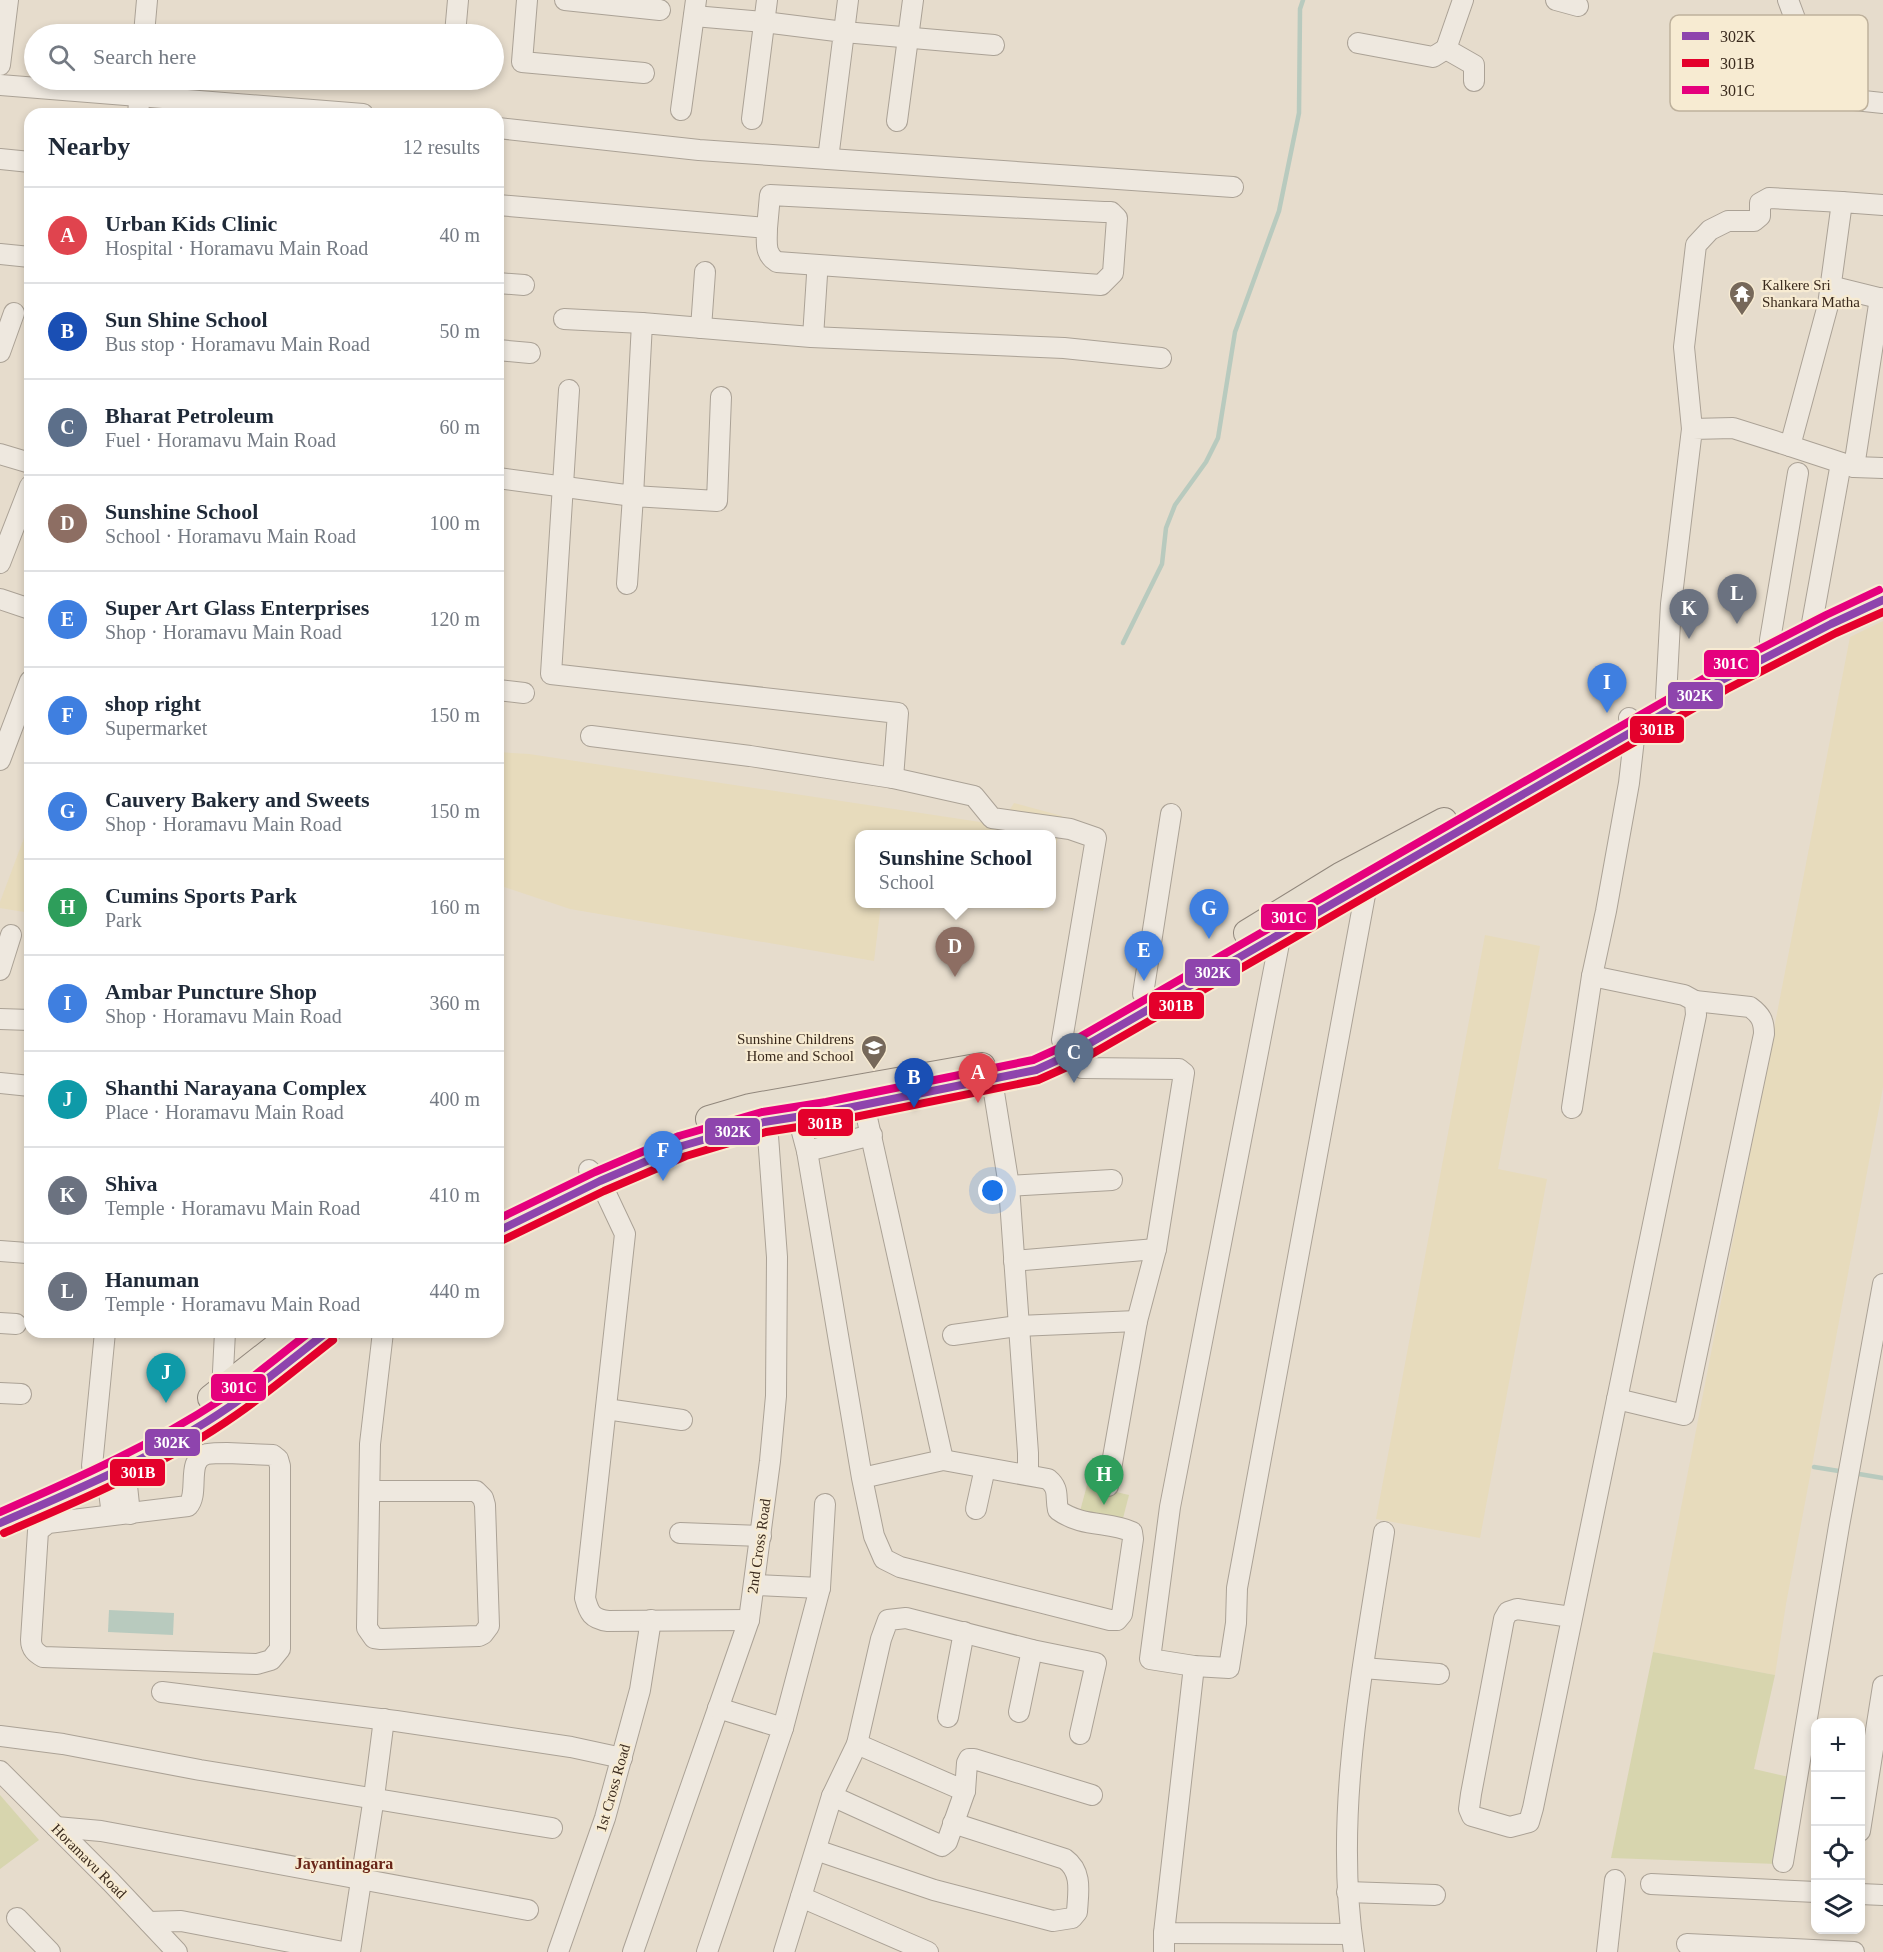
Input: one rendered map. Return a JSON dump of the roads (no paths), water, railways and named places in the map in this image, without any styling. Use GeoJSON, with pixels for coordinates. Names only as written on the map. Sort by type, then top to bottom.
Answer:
{"type":"FeatureCollection","features":[{"type":"Feature","properties":{"kind":"main road"},"geometry":{"type":"LineString","coordinates":[[504,1228],[653,1139],[750,1107],[992,1080],[1036,1070],[1143,994],[1361,876],[1812,625],[1883,582]]}},
{"type":"Feature","properties":{"kind":"main road"},"geometry":{"type":"LineString","coordinates":[[1812,625],[1883,600]]}},
{"type":"Feature","properties":{"kind":"main road"},"geometry":{"type":"LineString","coordinates":[[1632,724],[1666,697],[1770,648]]}},
{"type":"Feature","properties":{"kind":"main road"},"geometry":{"type":"LineString","coordinates":[[504,1210],[682,1146],[764,1122],[798,1117],[862,1096],[999,1063],[1038,1051],[1066,1047],[1281,933],[1361,876]]}},
{"type":"Feature","properties":{"kind":"main road"},"geometry":{"type":"LineString","coordinates":[[0,1523],[108,1469],[174,1441],[224,1400],[289,1338]]}},
{"type":"Feature","properties":{"kind":"main road"},"geometry":{"type":"LineString","coordinates":[[224,1400],[318,1338]]}},
{"type":"Feature","properties":{"kind":"main road"},"geometry":{"type":"LineString","coordinates":[[0,1504],[108,1469]]}},
{"type":"Feature","properties":{"kind":"street"},"geometry":{"type":"LineString","coordinates":[[145,24],[147,0]]}},
{"type":"Feature","properties":{"kind":"street"},"geometry":{"type":"LineString","coordinates":[[457,24],[458,0]]}},
{"type":"Feature","properties":{"kind":"street"},"geometry":{"type":"LineString","coordinates":[[527,0],[522,62],[644,73]]}},
{"type":"Feature","properties":{"kind":"street"},"geometry":{"type":"LineString","coordinates":[[565,0],[660,10]]}},
{"type":"Feature","properties":{"kind":"street"},"geometry":{"type":"LineString","coordinates":[[752,119],[767,0]]}},
{"type":"Feature","properties":{"kind":"street"},"geometry":{"type":"LineString","coordinates":[[828,159],[848,0]]}},
{"type":"Feature","properties":{"kind":"street"},"geometry":{"type":"LineString","coordinates":[[897,121],[913,0]]}},
{"type":"Feature","properties":{"kind":"street"},"geometry":{"type":"LineString","coordinates":[[1358,44],[1433,57],[1446,49],[1463,0]]}},
{"type":"Feature","properties":{"kind":"street"},"geometry":{"type":"LineString","coordinates":[[1557,0],[1578,6]]}},
{"type":"Feature","properties":{"kind":"street"},"geometry":{"type":"LineString","coordinates":[[1788,0],[1794,15]]}},
{"type":"Feature","properties":{"kind":"street"},"geometry":{"type":"LineString","coordinates":[[0,64],[5,8]]}},
{"type":"Feature","properties":{"kind":"street"},"geometry":{"type":"LineString","coordinates":[[681,110],[695,8],[764,22],[843,32],[994,45]]}},
{"type":"Feature","properties":{"kind":"street"},"geometry":{"type":"LineString","coordinates":[[1446,49],[1474,65],[1474,81]]}},
{"type":"Feature","properties":{"kind":"street"},"geometry":{"type":"LineString","coordinates":[[0,85],[24,87]]}},
{"type":"Feature","properties":{"kind":"street"},"geometry":{"type":"LineString","coordinates":[[58,90],[284,108]]}},
{"type":"Feature","properties":{"kind":"street"},"geometry":{"type":"LineString","coordinates":[[1868,102],[1883,103]]}},
{"type":"Feature","properties":{"kind":"street"},"geometry":{"type":"LineString","coordinates":[[504,129],[699,150],[1233,187]]}},
{"type":"Feature","properties":{"kind":"street"},"geometry":{"type":"LineString","coordinates":[[0,159],[24,161]]}},
{"type":"Feature","properties":{"kind":"street"},"geometry":{"type":"LineString","coordinates":[[770,195],[1111,212],[1117,218],[1113,273],[1101,285],[777,262],[767,252],[767,228],[770,195]]}},
{"type":"Feature","properties":{"kind":"street"},"geometry":{"type":"LineString","coordinates":[[1666,697],[1671,604],[1692,429],[1684,347],[1696,245],[1710,230],[1728,221],[1754,221],[1760,216],[1761,202],[1769,198],[1883,205]]}},
{"type":"Feature","properties":{"kind":"street"},"geometry":{"type":"LineString","coordinates":[[1791,446],[1828,305],[1842,202]]}},
{"type":"Feature","properties":{"kind":"street"},"geometry":{"type":"LineString","coordinates":[[504,206],[767,228]]}},
{"type":"Feature","properties":{"kind":"street"},"geometry":{"type":"LineString","coordinates":[[0,254],[24,256]]}},
{"type":"Feature","properties":{"kind":"street"},"geometry":{"type":"LineString","coordinates":[[701,328],[705,272]]}},
{"type":"Feature","properties":{"kind":"street"},"geometry":{"type":"LineString","coordinates":[[813,337],[817,275]]}},
{"type":"Feature","properties":{"kind":"street"},"geometry":{"type":"LineString","coordinates":[[504,283],[524,285]]}},
{"type":"Feature","properties":{"kind":"street"},"geometry":{"type":"LineString","coordinates":[[1812,625],[1848,465],[1881,299],[1830,286]]}},
{"type":"Feature","properties":{"kind":"street"},"geometry":{"type":"LineString","coordinates":[[0,352],[14,313]]}},
{"type":"Feature","properties":{"kind":"street"},"geometry":{"type":"LineString","coordinates":[[564,319],[813,337],[1064,348],[1161,358]]}},
{"type":"Feature","properties":{"kind":"street"},"geometry":{"type":"LineString","coordinates":[[627,584],[642,323]]}},
{"type":"Feature","properties":{"kind":"street"},"geometry":{"type":"LineString","coordinates":[[504,351],[530,353]]}},
{"type":"Feature","properties":{"kind":"street"},"geometry":{"type":"LineString","coordinates":[[569,390],[551,674],[898,713],[894,778]]}},
{"type":"Feature","properties":{"kind":"street"},"geometry":{"type":"LineString","coordinates":[[504,479],[633,496],[717,501],[721,397]]}},
{"type":"Feature","properties":{"kind":"street"},"geometry":{"type":"LineString","coordinates":[[1692,429],[1733,429],[1848,465],[1883,468]]}},
{"type":"Feature","properties":{"kind":"street"},"geometry":{"type":"LineString","coordinates":[[0,454],[24,461]]}},
{"type":"Feature","properties":{"kind":"street"},"geometry":{"type":"LineString","coordinates":[[1770,648],[1798,473]]}},
{"type":"Feature","properties":{"kind":"street"},"geometry":{"type":"LineString","coordinates":[[0,563],[24,501]]}},
{"type":"Feature","properties":{"kind":"street"},"geometry":{"type":"LineString","coordinates":[[0,599],[24,607]]}},
{"type":"Feature","properties":{"kind":"street"},"geometry":{"type":"LineString","coordinates":[[504,691],[524,693]]}},
{"type":"Feature","properties":{"kind":"street"},"geometry":{"type":"LineString","coordinates":[[0,760],[6,724],[24,692]]}},
{"type":"Feature","properties":{"kind":"street"},"geometry":{"type":"LineString","coordinates":[[1572,1108],[1592,976],[1629,783],[1632,724]]}},
{"type":"Feature","properties":{"kind":"street"},"geometry":{"type":"LineString","coordinates":[[591,736],[750,756],[894,778],[974,796],[992,818],[1070,829],[1096,838],[1066,1047],[1082,1068],[1179,1069],[1184,1073],[1156,1250],[1137,1321],[1108,1486]]}},
{"type":"Feature","properties":{"kind":"street"},"geometry":{"type":"LineString","coordinates":[[1143,994],[1171,814]]}},
{"type":"Feature","properties":{"kind":"street"},"geometry":{"type":"LineString","coordinates":[[1281,933],[1170,1507],[1150,1659],[1194,1666],[1229,1668],[1236,1623],[1237,1588],[1361,876]]}},
{"type":"Feature","properties":{"kind":"street"},"geometry":{"type":"LineString","coordinates":[[0,970],[11,935]]}},
{"type":"Feature","properties":{"kind":"street"},"geometry":{"type":"LineString","coordinates":[[1592,976],[1684,995],[1695,1000],[1750,1007],[1758,1012],[1764,1021],[1764,1034],[1684,1415],[1617,1399]]}},
{"type":"Feature","properties":{"kind":"street"},"geometry":{"type":"LineString","coordinates":[[1571,1617],[1517,1609],[1508,1612],[1504,1619],[1471,1794],[1472,1816],[1510,1827],[1529,1822],[1696,1015],[1695,1000]]}},
{"type":"Feature","properties":{"kind":"street"},"geometry":{"type":"LineString","coordinates":[[0,1019],[24,1020]]}},
{"type":"Feature","properties":{"kind":"street"},"geometry":{"type":"LineString","coordinates":[[992,1080],[1009,1186],[1028,1475]]}},
{"type":"Feature","properties":{"kind":"street"},"geometry":{"type":"LineString","coordinates":[[0,1083],[24,1085]]}},
{"type":"Feature","properties":{"kind":"street"},"geometry":{"type":"LineString","coordinates":[[862,1096],[943,1460]]}},
{"type":"Feature","properties":{"kind":"street"},"geometry":{"type":"LineString","coordinates":[[798,1117],[807,1151],[862,1479],[874,1536],[884,1559],[900,1567],[1110,1620],[1117,1620],[1122,1614],[1133,1539],[1132,1532],[1126,1529],[1090,1524],[1065,1515],[1058,1510],[1058,1492],[1048,1479],[943,1460],[862,1479]]}},
{"type":"Feature","properties":{"kind":"street","name":"2nd Cross Road"},"geometry":{"type":"LineString","coordinates":[[633,1952],[749,1620],[761,1536],[776,1396],[777,1257],[768,1136],[764,1122]]}},
{"type":"Feature","properties":{"kind":"street"},"geometry":{"type":"LineString","coordinates":[[807,1151],[872,1135]]}},
{"type":"Feature","properties":{"kind":"street"},"geometry":{"type":"LineString","coordinates":[[594,1176],[625,1234],[585,1598],[591,1616],[598,1620],[749,1620]]}},
{"type":"Feature","properties":{"kind":"street"},"geometry":{"type":"LineString","coordinates":[[1009,1186],[1112,1180]]}},
{"type":"Feature","properties":{"kind":"street"},"geometry":{"type":"LineString","coordinates":[[1014,1261],[1156,1250]]}},
{"type":"Feature","properties":{"kind":"street"},"geometry":{"type":"LineString","coordinates":[[0,1251],[24,1252]]}},
{"type":"Feature","properties":{"kind":"street"},"geometry":{"type":"LineString","coordinates":[[1783,1862],[1839,1526],[1883,1284]]}},
{"type":"Feature","properties":{"kind":"street"},"geometry":{"type":"LineString","coordinates":[[953,1335],[1018,1326],[1137,1321]]}},
{"type":"Feature","properties":{"kind":"street"},"geometry":{"type":"LineString","coordinates":[[105,1338],[108,1469],[121,1514]]}},
{"type":"Feature","properties":{"kind":"street"},"geometry":{"type":"LineString","coordinates":[[224,1400],[225,1338]]}},
{"type":"Feature","properties":{"kind":"street"},"geometry":{"type":"LineString","coordinates":[[370,1491],[476,1491],[480,1493],[485,1505],[489,1626],[483,1635],[381,1639],[374,1638],[366,1623],[370,1444],[382,1338]]}},
{"type":"Feature","properties":{"kind":"street"},"geometry":{"type":"LineString","coordinates":[[0,1393],[21,1394]]}},
{"type":"Feature","properties":{"kind":"street"},"geometry":{"type":"LineString","coordinates":[[606,1409],[682,1420]]}},
{"type":"Feature","properties":{"kind":"street"},"geometry":{"type":"LineString","coordinates":[[206,1454],[273,1455],[278,1459],[280,1466],[280,1649],[271,1660],[257,1664],[43,1657],[36,1653],[31,1646],[31,1640],[38,1531],[48,1523],[121,1514],[188,1506],[193,1497],[197,1462],[206,1454]]}},
{"type":"Feature","properties":{"kind":"street"},"geometry":{"type":"LineString","coordinates":[[976,1509],[985,1468]]}},
{"type":"Feature","properties":{"kind":"street"},"geometry":{"type":"LineString","coordinates":[[707,1952],[783,1728],[820,1588],[825,1504]]}},
{"type":"Feature","properties":{"kind":"street"},"geometry":{"type":"LineString","coordinates":[[1194,1666],[1164,1943],[1352,1943],[1347,1892],[1346,1811],[1363,1668],[1384,1532]]}},
{"type":"Feature","properties":{"kind":"street"},"geometry":{"type":"LineString","coordinates":[[680,1533],[761,1536]]}},
{"type":"Feature","properties":{"kind":"street"},"geometry":{"type":"LineString","coordinates":[[754,1585],[820,1588]]}},
{"type":"Feature","properties":{"kind":"street"},"geometry":{"type":"LineString","coordinates":[[791,1949],[801,1897],[832,1796],[857,1744],[881,1640],[888,1620],[906,1618],[1032,1650],[1096,1663],[1080,1734]]}},
{"type":"Feature","properties":{"kind":"street","name":"1st Cross Road"},"geometry":{"type":"LineString","coordinates":[[558,1952],[606,1818],[640,1690],[651,1620]]}},
{"type":"Feature","properties":{"kind":"street"},"geometry":{"type":"LineString","coordinates":[[948,1717],[964,1632]]}},
{"type":"Feature","properties":{"kind":"street"},"geometry":{"type":"LineString","coordinates":[[1018,1713],[1032,1650]]}},
{"type":"Feature","properties":{"kind":"street"},"geometry":{"type":"LineString","coordinates":[[1363,1668],[1440,1674]]}},
{"type":"Feature","properties":{"kind":"street"},"geometry":{"type":"LineString","coordinates":[[1861,1826],[1883,1686]]}},
{"type":"Feature","properties":{"kind":"street"},"geometry":{"type":"LineString","coordinates":[[162,1692],[384,1719],[571,1747],[622,1758]]}},
{"type":"Feature","properties":{"kind":"street"},"geometry":{"type":"LineString","coordinates":[[718,1708],[783,1728]]}},
{"type":"Feature","properties":{"kind":"street"},"geometry":{"type":"LineString","coordinates":[[350,1952],[384,1719]]}},
{"type":"Feature","properties":{"kind":"street"},"geometry":{"type":"LineString","coordinates":[[0,1736],[63,1744],[200,1770],[552,1828]]}},
{"type":"Feature","properties":{"kind":"street"},"geometry":{"type":"LineString","coordinates":[[857,1744],[965,1791]]}},
{"type":"Feature","properties":{"kind":"street"},"geometry":{"type":"LineString","coordinates":[[832,1796],[942,1846],[947,1842],[965,1791],[969,1759],[1092,1795]]}},
{"type":"Feature","properties":{"kind":"street","name":"Horamavu Road"},"geometry":{"type":"LineString","coordinates":[[0,1771],[177,1952]]}},
{"type":"Feature","properties":{"kind":"street"},"geometry":{"type":"LineString","coordinates":[[816,1850],[934,1890],[1053,1921],[1072,1918],[1077,1912],[1078,1878],[1071,1863],[1065,1859],[953,1823]]}},
{"type":"Feature","properties":{"kind":"street"},"geometry":{"type":"LineString","coordinates":[[56,1827],[101,1831],[528,1910]]}},
{"type":"Feature","properties":{"kind":"street"},"geometry":{"type":"LineString","coordinates":[[1606,1952],[1614,1880]]}},
{"type":"Feature","properties":{"kind":"street"},"geometry":{"type":"LineString","coordinates":[[1651,1884],[1811,1892]]}},
{"type":"Feature","properties":{"kind":"street"},"geometry":{"type":"LineString","coordinates":[[1347,1892],[1435,1894]]}},
{"type":"Feature","properties":{"kind":"street"},"geometry":{"type":"LineString","coordinates":[[1865,1894],[1883,1895]]}},
{"type":"Feature","properties":{"kind":"street"},"geometry":{"type":"LineString","coordinates":[[801,1897],[928,1952]]}},
{"type":"Feature","properties":{"kind":"street"},"geometry":{"type":"LineString","coordinates":[[17,1918],[50,1952]]}},
{"type":"Feature","properties":{"kind":"street"},"geometry":{"type":"LineString","coordinates":[[149,1922],[181,1921],[343,1952]]}},
{"type":"Feature","properties":{"kind":"street"},"geometry":{"type":"LineString","coordinates":[[1687,1944],[1854,1952]]}},
{"type":"Feature","properties":{"kind":"waterway"},"geometry":{"type":"LineString","coordinates":[[1123,643],[1162,564],[1166,528],[1175,505],[1206,462],[1218,438],[1235,332],[1279,211],[1299,113],[1300,9],[1303,0]]}},
{"type":"Feature","properties":{"kind":"waterway"},"geometry":{"type":"LineString","coordinates":[[1814,1467],[1845,1472]]}},
{"type":"Feature","properties":{"kind":"waterway"},"geometry":{"type":"LineString","coordinates":[[1853,1473],[1883,1478]]}},
{"type":"Feature","properties":{"kind":"place","name":"Kalkere Sri Shankara Matha"},"geometry":{"type":"Point","coordinates":[1742,317]}},
{"type":"Feature","properties":{"kind":"place","name":"Hanuman"},"geometry":{"type":"Point","coordinates":[1737,624]}},
{"type":"Feature","properties":{"kind":"place","name":"Shiva"},"geometry":{"type":"Point","coordinates":[1689,639]}},
{"type":"Feature","properties":{"kind":"place","name":"Ambar Puncture Shop"},"geometry":{"type":"Point","coordinates":[1607,713]}},
{"type":"Feature","properties":{"kind":"place","name":"Cauvery Bakery and Sweets"},"geometry":{"type":"Point","coordinates":[1209,939]}},
{"type":"Feature","properties":{"kind":"place","name":"Sunshine School"},"geometry":{"type":"Point","coordinates":[955,977]}},
{"type":"Feature","properties":{"kind":"place","name":"Super Art Glass Enterprises"},"geometry":{"type":"Point","coordinates":[1144,981]}},
{"type":"Feature","properties":{"kind":"place","name":"Sunshine Childrens Home and School"},"geometry":{"type":"Point","coordinates":[874,1071]}},
{"type":"Feature","properties":{"kind":"place","name":"Bharat Petroleum"},"geometry":{"type":"Point","coordinates":[1074,1083]}},
{"type":"Feature","properties":{"kind":"place","name":"Urban Kids Clinic"},"geometry":{"type":"Point","coordinates":[978,1103]}},
{"type":"Feature","properties":{"kind":"place","name":"Sun Shine School"},"geometry":{"type":"Point","coordinates":[914,1108]}},
{"type":"Feature","properties":{"kind":"place","name":"shop right"},"geometry":{"type":"Point","coordinates":[663,1181]}},
{"type":"Feature","properties":{"kind":"place","name":"Shanthi Narayana Complex"},"geometry":{"type":"Point","coordinates":[166,1403]}},
{"type":"Feature","properties":{"kind":"place","name":"Cumins Sports Park"},"geometry":{"type":"Point","coordinates":[1104,1505]}},
{"type":"Feature","properties":{"kind":"district","name":"Jayantinagara"},"geometry":{"type":"Point","coordinates":[344,1863]}}]}
